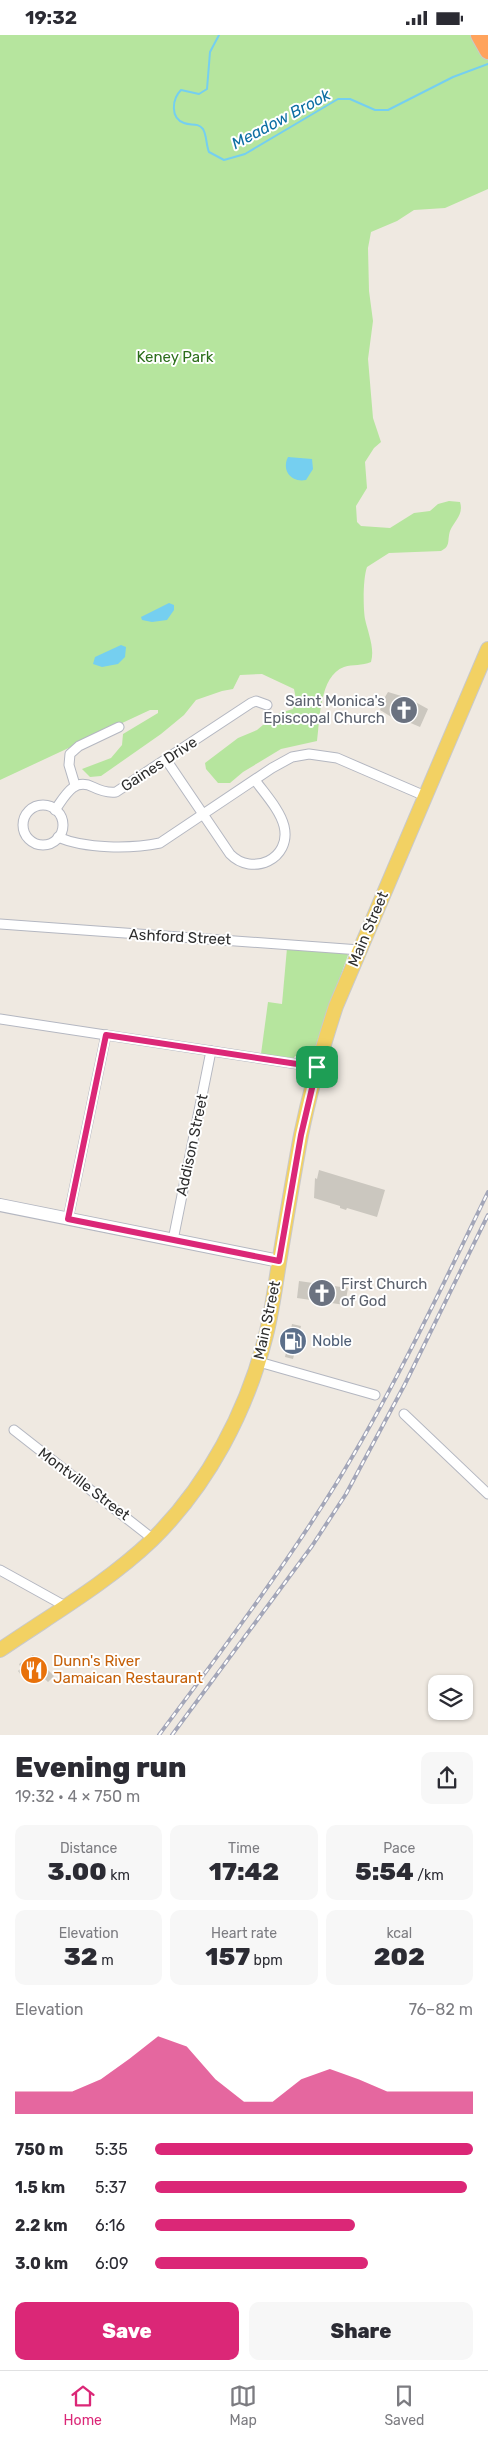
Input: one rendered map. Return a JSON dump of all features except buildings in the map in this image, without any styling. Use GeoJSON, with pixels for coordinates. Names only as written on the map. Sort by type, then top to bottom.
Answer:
{"type":"FeatureCollection","features":[{"type":"Feature","properties":{"kind":"highway"},"geometry":{"type":"LineString","coordinates":[[479,35],[488,51]]}},
{"type":"Feature","properties":{"kind":"main road","name":"Main Street"},"geometry":{"type":"LineString","coordinates":[[0,1649],[116,1570],[153,1539],[187,1499],[216,1457],[245,1401],[259,1362],[270,1317],[301,1135],[317,1067],[336,1006],[487,651]]}},
{"type":"Feature","properties":{"kind":"main road"},"geometry":{"type":"LineString","coordinates":[[0,1205],[279,1261]]}},
{"type":"Feature","properties":{"kind":"street","name":"Gaines Drive"},"geometry":{"type":"LineString","coordinates":[[75,785],[87,784],[109,793],[116,793],[251,703],[256,701],[267,705]]}},
{"type":"Feature","properties":{"kind":"street"},"geometry":{"type":"LineString","coordinates":[[55,810],[70,788],[75,785],[69,765],[70,755],[79,746],[118,727]]}},
{"type":"Feature","properties":{"kind":"street"},"geometry":{"type":"LineString","coordinates":[[58,837],[74,844],[149,845],[172,836],[272,767],[292,757],[308,754],[337,758],[425,796]]}},
{"type":"Feature","properties":{"kind":"street"},"geometry":{"type":"LineString","coordinates":[[166,761],[230,854],[239,862],[258,865],[275,857],[284,844],[283,825],[255,780]]}},
{"type":"Feature","properties":{"kind":"street"},"geometry":{"type":"LineString","coordinates":[[45,806],[55,810],[62,821],[58,837],[47,844],[34,843],[25,833],[23,826],[27,813],[32,809],[45,806]]}},
{"type":"Feature","properties":{"kind":"street","name":"Ashford Street"},"geometry":{"type":"LineString","coordinates":[[0,924],[360,950]]}},
{"type":"Feature","properties":{"kind":"street"},"geometry":{"type":"LineString","coordinates":[[0,1019],[317,1067]]}},
{"type":"Feature","properties":{"kind":"street"},"geometry":{"type":"LineString","coordinates":[[68,1219],[106,1035]]}},
{"type":"Feature","properties":{"kind":"street","name":"Addison Street"},"geometry":{"type":"LineString","coordinates":[[173,1240],[211,1051]]}},
{"type":"Feature","properties":{"kind":"street"},"geometry":{"type":"LineString","coordinates":[[259,1362],[375,1395]]}},
{"type":"Feature","properties":{"kind":"street"},"geometry":{"type":"LineString","coordinates":[[404,1414],[488,1494]]}},
{"type":"Feature","properties":{"kind":"street","name":"Montville Street"},"geometry":{"type":"LineString","coordinates":[[14,1430],[153,1539]]}},
{"type":"Feature","properties":{"kind":"street"},"geometry":{"type":"LineString","coordinates":[[0,1570],[65,1606]]}},
{"type":"Feature","properties":{"kind":"green space","name":"Keney Park"},"geometry":{"type":"Polygon","coordinates":[[[0,35],[488,35],[488,189],[445,208],[414,210],[397,221],[371,232],[368,248],[369,291],[373,321],[368,359],[373,418],[381,442],[374,448],[365,462],[367,488],[356,506],[357,522],[361,526],[390,528],[414,513],[430,511],[438,504],[449,501],[460,502],[460,514],[450,531],[447,545],[441,551],[389,553],[367,567],[364,585],[364,607],[372,646],[371,662],[344,667],[336,672],[330,680],[322,700],[317,741],[281,749],[243,772],[230,783],[218,783],[206,769],[205,763],[238,738],[257,730],[276,714],[293,709],[296,699],[294,689],[262,674],[240,675],[233,689],[196,700],[184,715],[161,734],[101,776],[90,777],[82,769],[111,758],[122,745],[123,734],[158,713],[158,710],[150,710],[0,780],[0,35]]]}},
{"type":"Feature","properties":{"kind":"green space"},"geometry":{"type":"Polygon","coordinates":[[[287,948],[346,953],[348,955],[315,1048],[308,1058],[261,1054],[268,1002],[282,1004],[287,948]]]}},
{"type":"Feature","properties":{"kind":"water"},"geometry":{"type":"Polygon","coordinates":[[[288,457],[312,459],[313,469],[306,480],[296,480],[289,475],[286,467],[288,457]]]}},
{"type":"Feature","properties":{"kind":"water"},"geometry":{"type":"Polygon","coordinates":[[[169,603],[174,605],[174,610],[167,620],[152,622],[142,620],[141,617],[169,603]]]}},
{"type":"Feature","properties":{"kind":"water"},"geometry":{"type":"Polygon","coordinates":[[[121,645],[126,647],[125,657],[118,664],[102,667],[93,664],[95,657],[121,645]]]}},
{"type":"Feature","properties":{"kind":"waterway","name":"Meadow Brook"},"geometry":{"type":"LineString","coordinates":[[219,35],[210,52],[207,89],[199,94],[181,90],[174,103],[174,108],[179,121],[196,125],[203,129],[209,152],[224,160],[245,154],[338,99],[350,99],[375,110],[388,110],[453,77],[488,64]]}},
{"type":"Feature","properties":{"kind":"railway"},"geometry":{"type":"LineString","coordinates":[[159,1735],[272,1580],[336,1484],[396,1377],[488,1192]]}},
{"type":"Feature","properties":{"kind":"railway"},"geometry":{"type":"LineString","coordinates":[[172,1735],[312,1546],[346,1494],[405,1384],[488,1215]]}},
{"type":"Feature","properties":{"kind":"place","name":"Saint Monica's Episcopal Church"},"geometry":{"type":"Point","coordinates":[404,710]}},
{"type":"Feature","properties":{"kind":"place","name":"First Church of God"},"geometry":{"type":"Point","coordinates":[322,1293]}},
{"type":"Feature","properties":{"kind":"place","name":"Noble"},"geometry":{"type":"Point","coordinates":[293,1341]}},
{"type":"Feature","properties":{"kind":"place","name":"Dunn's River Jamaican Restaurant"},"geometry":{"type":"Point","coordinates":[34,1670]}},
{"type":"Feature","properties":{"kind":"route"},"geometry":{"type":"LineString","coordinates":[[106,1035],[317,1067],[301,1135],[279,1261],[68,1219],[106,1035]]}}]}
